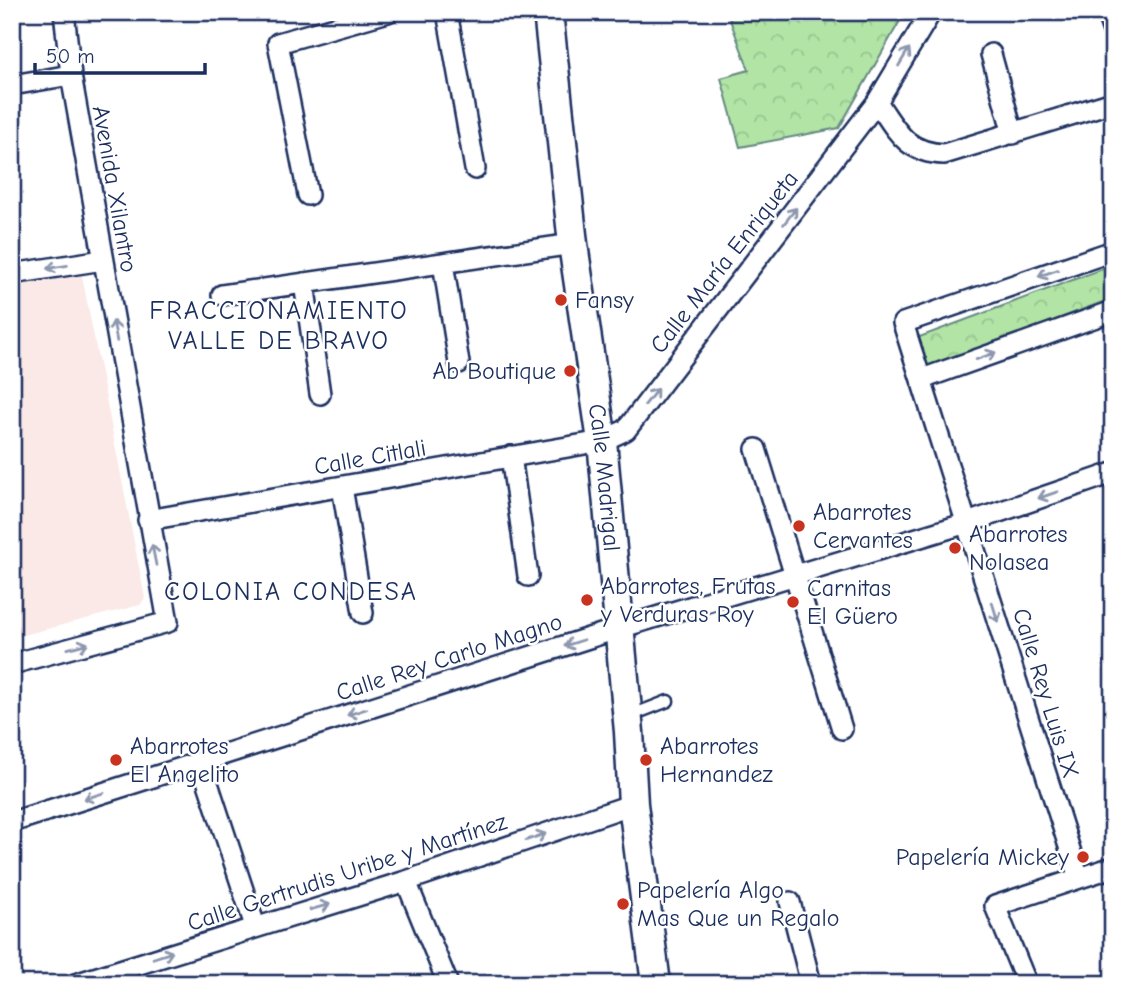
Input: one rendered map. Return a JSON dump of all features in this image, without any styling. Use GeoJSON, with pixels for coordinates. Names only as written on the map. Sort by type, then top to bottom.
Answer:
{"type":"FeatureCollection","features":[{"type":"Feature","properties":{"kind":"street","name":"Avenida Xilantro"},"geometry":{"type":"LineString","coordinates":[[12,664],[168,622],[71,75],[64,12]]}},
{"type":"Feature","properties":{"kind":"street"},"geometry":{"type":"LineString","coordinates":[[308,195],[278,43],[325,20],[388,12]]}},
{"type":"Feature","properties":{"kind":"street"},"geometry":{"type":"LineString","coordinates":[[447,12],[475,169]]}},
{"type":"Feature","properties":{"kind":"street","name":"Calle Madrigal"},"geometry":{"type":"LineString","coordinates":[[548,12],[573,244],[602,441],[628,716],[633,804],[656,984]]}},
{"type":"Feature","properties":{"kind":"street","name":"Calle María Enriqueta"},"geometry":{"type":"LineString","coordinates":[[602,441],[626,430],[877,103],[931,12]]}},
{"type":"Feature","properties":{"kind":"street"},"geometry":{"type":"LineString","coordinates":[[991,54],[1013,134]]}},
{"type":"Feature","properties":{"kind":"street"},"geometry":{"type":"LineString","coordinates":[[12,85],[71,75]]}},
{"type":"Feature","properties":{"kind":"street"},"geometry":{"type":"LineString","coordinates":[[877,103],[907,144],[926,154],[944,154],[1113,102]]}},
{"type":"Feature","properties":{"kind":"street"},"geometry":{"type":"LineString","coordinates":[[222,295],[573,244]]}},
{"type":"Feature","properties":{"kind":"street","name":"Calle Rey Luis IX"},"geometry":{"type":"LineString","coordinates":[[1079,878],[903,323],[1113,251]]}},
{"type":"Feature","properties":{"kind":"street"},"geometry":{"type":"LineString","coordinates":[[12,274],[103,260]]}},
{"type":"Feature","properties":{"kind":"street"},"geometry":{"type":"LineString","coordinates":[[443,263],[459,363]]}},
{"type":"Feature","properties":{"kind":"street"},"geometry":{"type":"LineString","coordinates":[[304,283],[320,394]]}},
{"type":"Feature","properties":{"kind":"street"},"geometry":{"type":"LineString","coordinates":[[922,379],[1113,311]]}},
{"type":"Feature","properties":{"kind":"street","name":"Calle Citlali"},"geometry":{"type":"LineString","coordinates":[[148,520],[602,441]]}},
{"type":"Feature","properties":{"kind":"street"},"geometry":{"type":"LineString","coordinates":[[756,449],[842,729]]}},
{"type":"Feature","properties":{"kind":"street"},"geometry":{"type":"LineString","coordinates":[[511,456],[528,576]]}},
{"type":"Feature","properties":{"kind":"street","name":"Calle Rey Carlo Magno"},"geometry":{"type":"LineString","coordinates":[[12,822],[620,628],[967,523],[1113,473]]}},
{"type":"Feature","properties":{"kind":"street"},"geometry":{"type":"LineString","coordinates":[[342,487],[363,613]]}},
{"type":"Feature","properties":{"kind":"street"},"geometry":{"type":"LineString","coordinates":[[201,762],[255,926]]}},
{"type":"Feature","properties":{"kind":"street","name":"Calle Gertrudis Uribe y Martínez"},"geometry":{"type":"LineString","coordinates":[[75,984],[406,881],[633,804]]}},
{"type":"Feature","properties":{"kind":"street"},"geometry":{"type":"LineString","coordinates":[[1027,984],[995,906],[1113,867]]}},
{"type":"Feature","properties":{"kind":"street"},"geometry":{"type":"LineString","coordinates":[[406,881],[448,984]]}},
{"type":"Feature","properties":{"kind":"street"},"geometry":{"type":"LineString","coordinates":[[790,902],[811,984]]}},
{"type":"Feature","properties":{"kind":"lane"},"geometry":{"type":"LineString","coordinates":[[628,716],[668,701]]}},
{"type":"Feature","properties":{"kind":"shaded area"},"geometry":{"type":"Polygon","coordinates":[[[82,276],[145,598],[140,605],[12,638],[12,285],[82,276]]]}},
{"type":"Feature","properties":{"kind":"green space"},"geometry":{"type":"Polygon","coordinates":[[[727,12],[826,15],[905,12],[839,128],[740,147],[721,78],[749,70],[727,12]]]}},
{"type":"Feature","properties":{"kind":"green space"},"geometry":{"type":"Polygon","coordinates":[[[1113,265],[1113,298],[926,369],[914,339],[1113,265]]]}},
{"type":"Feature","properties":{"kind":"place","name":"Fansy"},"geometry":{"type":"Point","coordinates":[561,300]}},
{"type":"Feature","properties":{"kind":"place","name":"Ab Boutique"},"geometry":{"type":"Point","coordinates":[570,371]}},
{"type":"Feature","properties":{"kind":"place","name":"Abarrotes Cervantes"},"geometry":{"type":"Point","coordinates":[799,526]}},
{"type":"Feature","properties":{"kind":"place","name":"Abarrotes Nolasea"},"geometry":{"type":"Point","coordinates":[955,548]}},
{"type":"Feature","properties":{"kind":"place","name":"Abarrotes, Frutas y Verduras Roy"},"geometry":{"type":"Point","coordinates":[587,600]}},
{"type":"Feature","properties":{"kind":"place","name":"Carnitas El Güero"},"geometry":{"type":"Point","coordinates":[793,602]}},
{"type":"Feature","properties":{"kind":"place","name":"Abarrotes El Angelito"},"geometry":{"type":"Point","coordinates":[116,760]}},
{"type":"Feature","properties":{"kind":"place","name":"Abarrotes Hernandez"},"geometry":{"type":"Point","coordinates":[646,760]}},
{"type":"Feature","properties":{"kind":"place","name":"Papelería Mickey"},"geometry":{"type":"Point","coordinates":[1083,857]}},
{"type":"Feature","properties":{"kind":"place","name":"Papelería Algo Mas Que un Regalo"},"geometry":{"type":"Point","coordinates":[623,904]}},
{"type":"Feature","properties":{"kind":"district","name":"FRACCIONAMIENTO VALLE DE BRAVO"},"geometry":{"type":"Point","coordinates":[279,325]}},
{"type":"Feature","properties":{"kind":"district","name":"COLONIA CONDESA"},"geometry":{"type":"Point","coordinates":[291,591]}}]}
